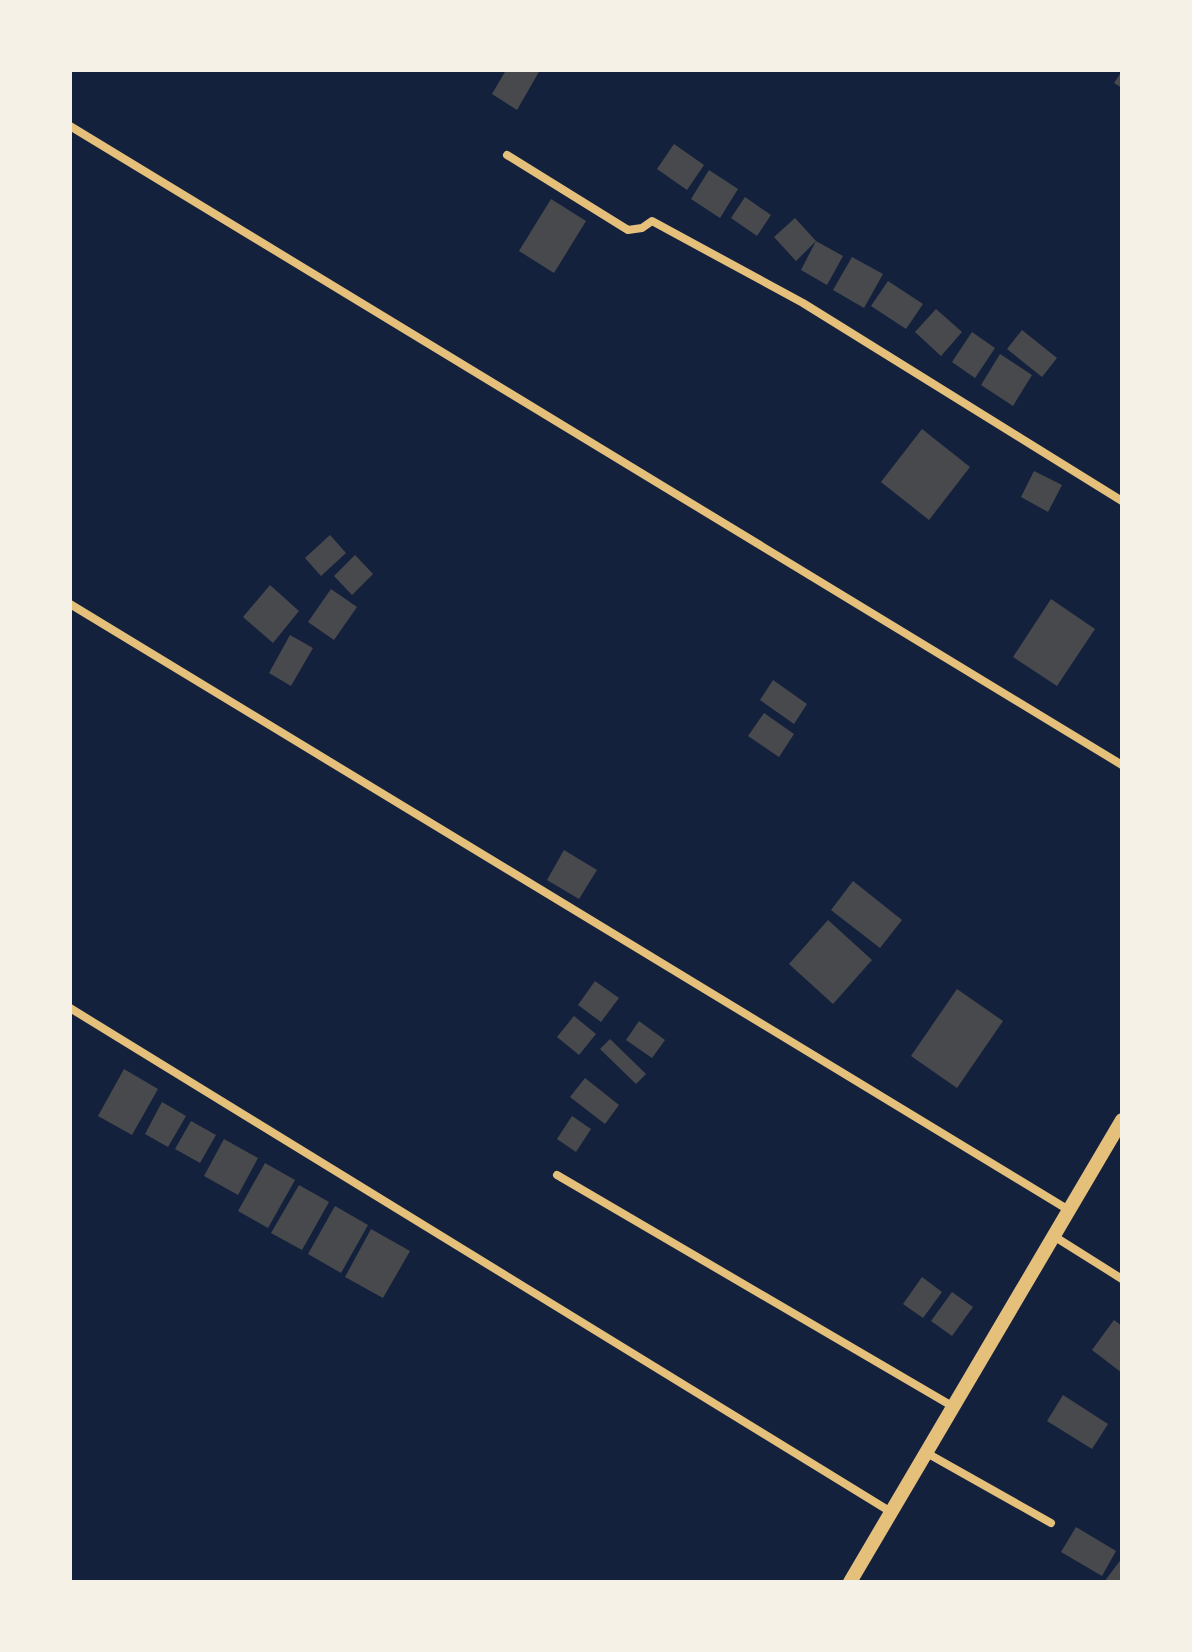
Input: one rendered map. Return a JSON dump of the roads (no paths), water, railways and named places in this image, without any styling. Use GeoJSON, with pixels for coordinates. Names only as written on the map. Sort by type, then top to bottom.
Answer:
{"type":"FeatureCollection","features":[{"type":"Feature","properties":{"kind":"street"},"geometry":{"type":"LineString","coordinates":[[70,126],[1122,765]]}},
{"type":"Feature","properties":{"kind":"street"},"geometry":{"type":"LineString","coordinates":[[507,155],[628,230],[642,228],[652,221],[803,303],[1122,501]]}},
{"type":"Feature","properties":{"kind":"street"},"geometry":{"type":"LineString","coordinates":[[70,604],[1067,1209]]}},
{"type":"Feature","properties":{"kind":"street"},"geometry":{"type":"LineString","coordinates":[[70,1008],[891,1512]]}},
{"type":"Feature","properties":{"kind":"street"},"geometry":{"type":"LineString","coordinates":[[850,1582],[1122,1120]]}},
{"type":"Feature","properties":{"kind":"street"},"geometry":{"type":"LineString","coordinates":[[557,1175],[952,1406]]}},
{"type":"Feature","properties":{"kind":"street"},"geometry":{"type":"LineString","coordinates":[[1052,1235],[1122,1279]]}},
{"type":"Feature","properties":{"kind":"street"},"geometry":{"type":"LineString","coordinates":[[924,1452],[1051,1523]]}}]}
